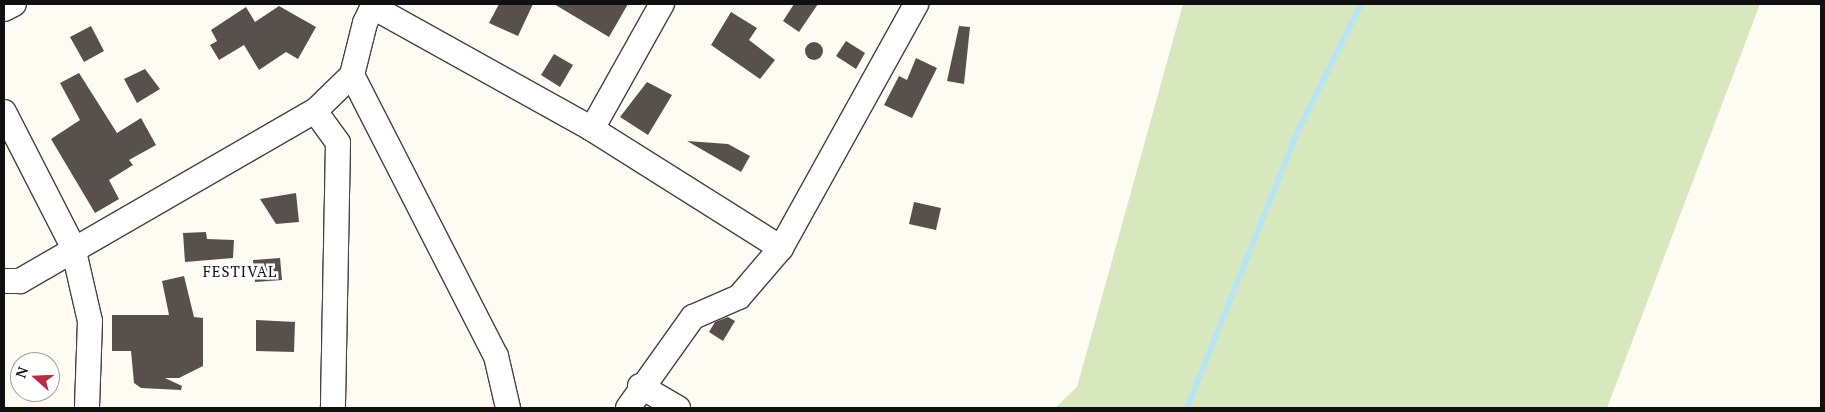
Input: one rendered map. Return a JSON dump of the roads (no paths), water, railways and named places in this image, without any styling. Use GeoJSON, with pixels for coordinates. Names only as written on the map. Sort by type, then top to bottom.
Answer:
{"type":"FeatureCollection","features":[{"type":"Feature","properties":{"kind":"street"},"geometry":{"type":"LineString","coordinates":[[4,9],[14,4]]}},
{"type":"Feature","properties":{"kind":"street"},"geometry":{"type":"LineString","coordinates":[[592,129],[662,4]]}},
{"type":"Feature","properties":{"kind":"street"},"geometry":{"type":"LineString","coordinates":[[628,408],[640,386],[693,317],[739,297],[781,248],[916,4]]}},
{"type":"Feature","properties":{"kind":"street"},"geometry":{"type":"LineString","coordinates":[[4,281],[20,281],[73,247],[315,111],[352,75],[374,5],[592,129],[781,248]]}},
{"type":"Feature","properties":{"kind":"street"},"geometry":{"type":"LineString","coordinates":[[352,75],[496,356],[508,408]]}},
{"type":"Feature","properties":{"kind":"street"},"geometry":{"type":"LineString","coordinates":[[315,111],[338,143],[333,408]]}},
{"type":"Feature","properties":{"kind":"street"},"geometry":{"type":"LineString","coordinates":[[4,112],[73,247],[90,321],[87,408]]}},
{"type":"Feature","properties":{"kind":"street"},"geometry":{"type":"LineString","coordinates":[[640,386],[678,408]]}},
{"type":"Feature","properties":{"kind":"waterway"},"geometry":{"type":"LineString","coordinates":[[1187,408],[1297,133],[1361,4]]}},
{"type":"Feature","properties":{"kind":"district","name":"FESTIVAL"},"geometry":{"type":"Point","coordinates":[240,272]}}]}
